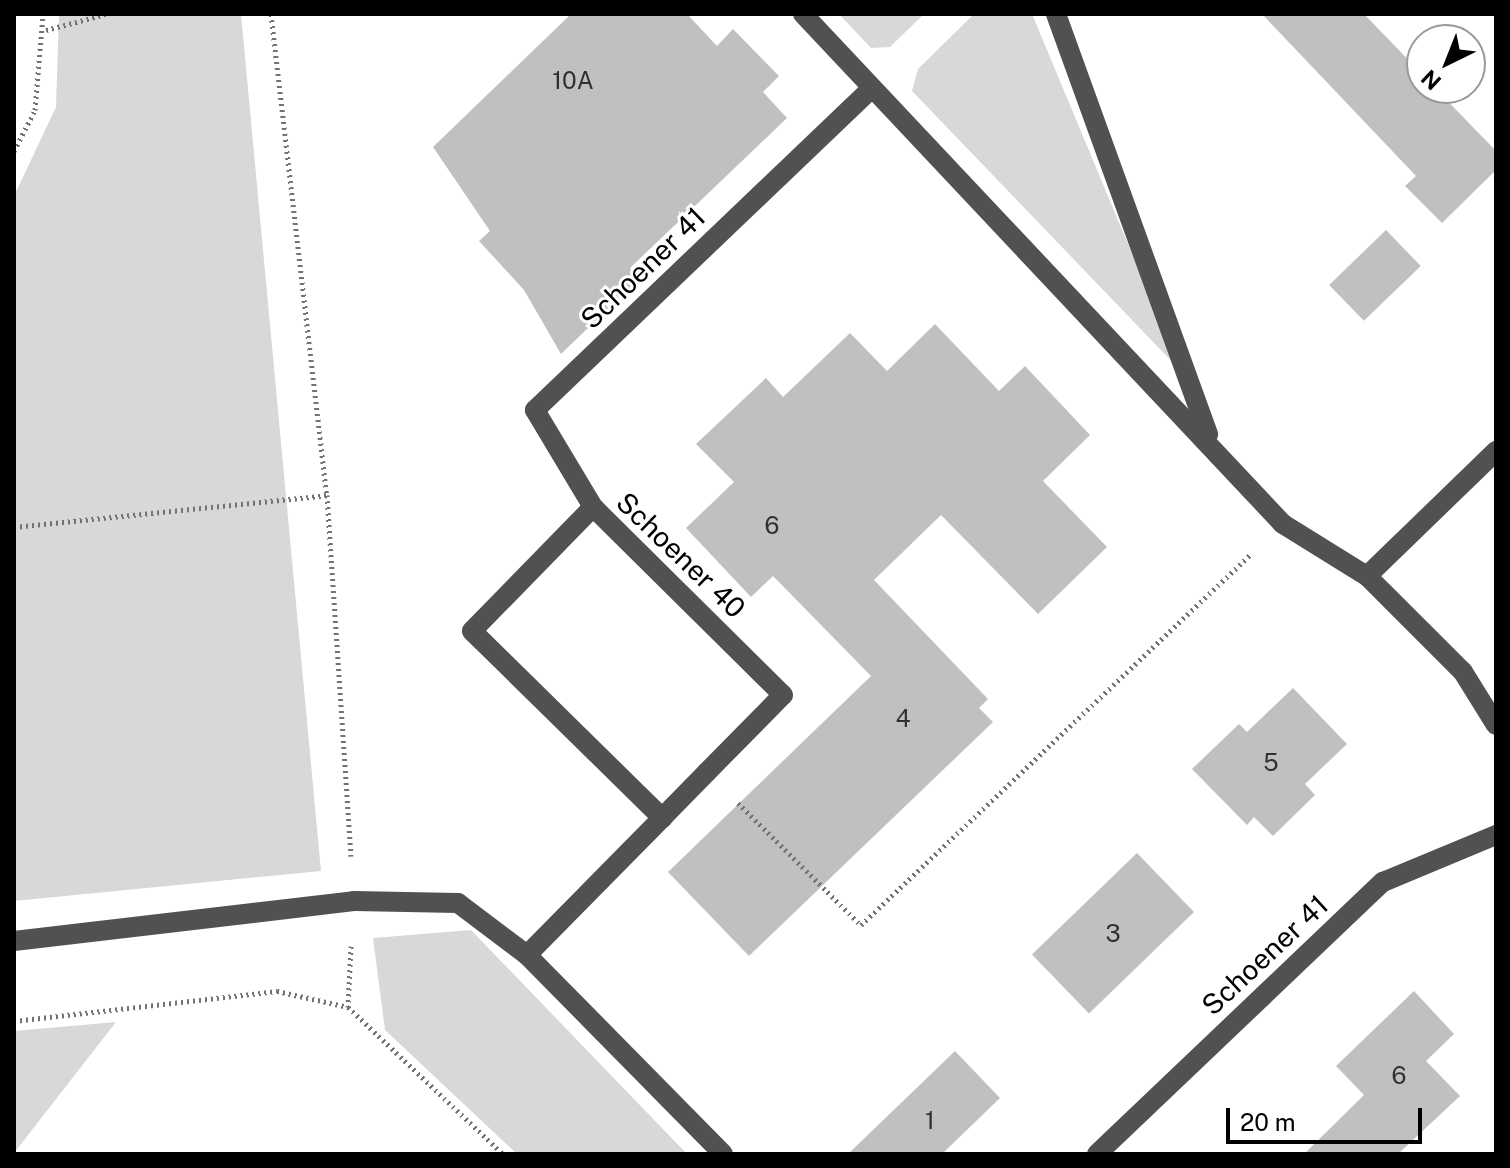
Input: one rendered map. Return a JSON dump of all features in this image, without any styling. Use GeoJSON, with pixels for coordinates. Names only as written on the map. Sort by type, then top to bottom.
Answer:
{"type":"FeatureCollection","features":[{"type":"Feature","properties":{"kind":"street"},"geometry":{"type":"LineString","coordinates":[[803,14],[871,89],[1210,441],[1283,524],[1367,576],[1463,672],[1496,725]]}},
{"type":"Feature","properties":{"kind":"street"},"geometry":{"type":"LineString","coordinates":[[1056,14],[1210,441]]}},
{"type":"Feature","properties":{"kind":"street","name":"Schoener 41"},"geometry":{"type":"LineString","coordinates":[[593,507],[535,410],[871,89]]}},
{"type":"Feature","properties":{"kind":"street"},"geometry":{"type":"LineString","coordinates":[[1367,576],[1496,451]]}},
{"type":"Feature","properties":{"kind":"street","name":"Schoener 40"},"geometry":{"type":"LineString","coordinates":[[527,955],[662,818],[707,772],[783,695],[593,507],[472,631],[662,818]]}},
{"type":"Feature","properties":{"kind":"street","name":"Schoener 41"},"geometry":{"type":"LineString","coordinates":[[1097,1154],[1383,882],[1496,835]]}},
{"type":"Feature","properties":{"kind":"street"},"geometry":{"type":"LineString","coordinates":[[14,941],[354,901],[458,903],[527,955],[723,1154]]}},
{"type":"Feature","properties":{"kind":"path"},"geometry":{"type":"LineString","coordinates":[[14,151],[35,110],[46,30],[43,14]]}},
{"type":"Feature","properties":{"kind":"path"},"geometry":{"type":"LineString","coordinates":[[46,30],[106,14]]}},
{"type":"Feature","properties":{"kind":"path"},"geometry":{"type":"LineString","coordinates":[[271,14],[327,495],[354,901],[348,1007]]}},
{"type":"Feature","properties":{"kind":"path"},"geometry":{"type":"LineString","coordinates":[[14,527],[327,495]]}},
{"type":"Feature","properties":{"kind":"path"},"geometry":{"type":"LineString","coordinates":[[707,772],[861,925],[1283,524]]}},
{"type":"Feature","properties":{"kind":"path"},"geometry":{"type":"LineString","coordinates":[[14,1021],[277,991],[348,1007],[503,1154]]}},
{"type":"Feature","properties":{"kind":"shaded area"},"geometry":{"type":"Polygon","coordinates":[[[59,14],[241,14],[321,871],[14,901],[14,196],[56,107],[59,14]]]}},
{"type":"Feature","properties":{"kind":"shaded area"},"geometry":{"type":"Polygon","coordinates":[[[839,14],[924,14],[890,47],[871,48],[839,14]]]}},
{"type":"Feature","properties":{"kind":"shaded area"},"geometry":{"type":"Polygon","coordinates":[[[974,14],[1032,14],[1181,371],[912,91],[918,69],[974,14]]]}},
{"type":"Feature","properties":{"kind":"shaded area"},"geometry":{"type":"Polygon","coordinates":[[[471,930],[687,1154],[517,1154],[385,1030],[373,938],[471,930]]]}},
{"type":"Feature","properties":{"kind":"shaded area"},"geometry":{"type":"Polygon","coordinates":[[[116,1022],[14,1153],[14,1031],[116,1022]]]}},
{"type":"Feature","properties":{"kind":"building"},"geometry":{"type":"Polygon","coordinates":[[[571,14],[687,14],[717,46],[733,29],[779,76],[763,92],[787,118],[630,268],[640,278],[561,354],[524,290],[479,241],[490,231],[433,147],[571,14]]]}},
{"type":"Feature","properties":{"kind":"building"},"geometry":{"type":"Polygon","coordinates":[[[1262,14],[1364,14],[1406,57],[1406,104],[1450,104],[1496,151],[1496,170],[1442,223],[1405,186],[1416,176],[1262,14]]]}},
{"type":"Feature","properties":{"kind":"building"},"geometry":{"type":"Polygon","coordinates":[[[1386,230],[1421,266],[1364,321],[1329,285],[1386,230]]]}},
{"type":"Feature","properties":{"kind":"building"},"geometry":{"type":"Polygon","coordinates":[[[935,324],[999,391],[1025,366],[1090,435],[1043,481],[1107,547],[1038,614],[941,515],[874,580],[988,699],[979,708],[993,722],[749,956],[668,872],[871,676],[773,576],[751,597],[686,528],[734,482],[696,444],[766,378],[783,397],[850,333],[887,371],[935,324]]]}},
{"type":"Feature","properties":{"kind":"building"},"geometry":{"type":"Polygon","coordinates":[[[1293,688],[1347,744],[1305,784],[1315,795],[1273,836],[1254,817],[1247,825],[1192,769],[1239,724],[1247,732],[1293,688]]]}},
{"type":"Feature","properties":{"kind":"building"},"geometry":{"type":"Polygon","coordinates":[[[1137,853],[1194,912],[1089,1013],[1032,954],[1137,853]]]}},
{"type":"Feature","properties":{"kind":"building"},"geometry":{"type":"Polygon","coordinates":[[[1414,991],[1454,1034],[1426,1061],[1460,1096],[1398,1154],[1304,1154],[1364,1095],[1336,1066],[1414,991]]]}},
{"type":"Feature","properties":{"kind":"building"},"geometry":{"type":"Polygon","coordinates":[[[955,1051],[1000,1098],[942,1154],[848,1154],[955,1051]]]}}]}
